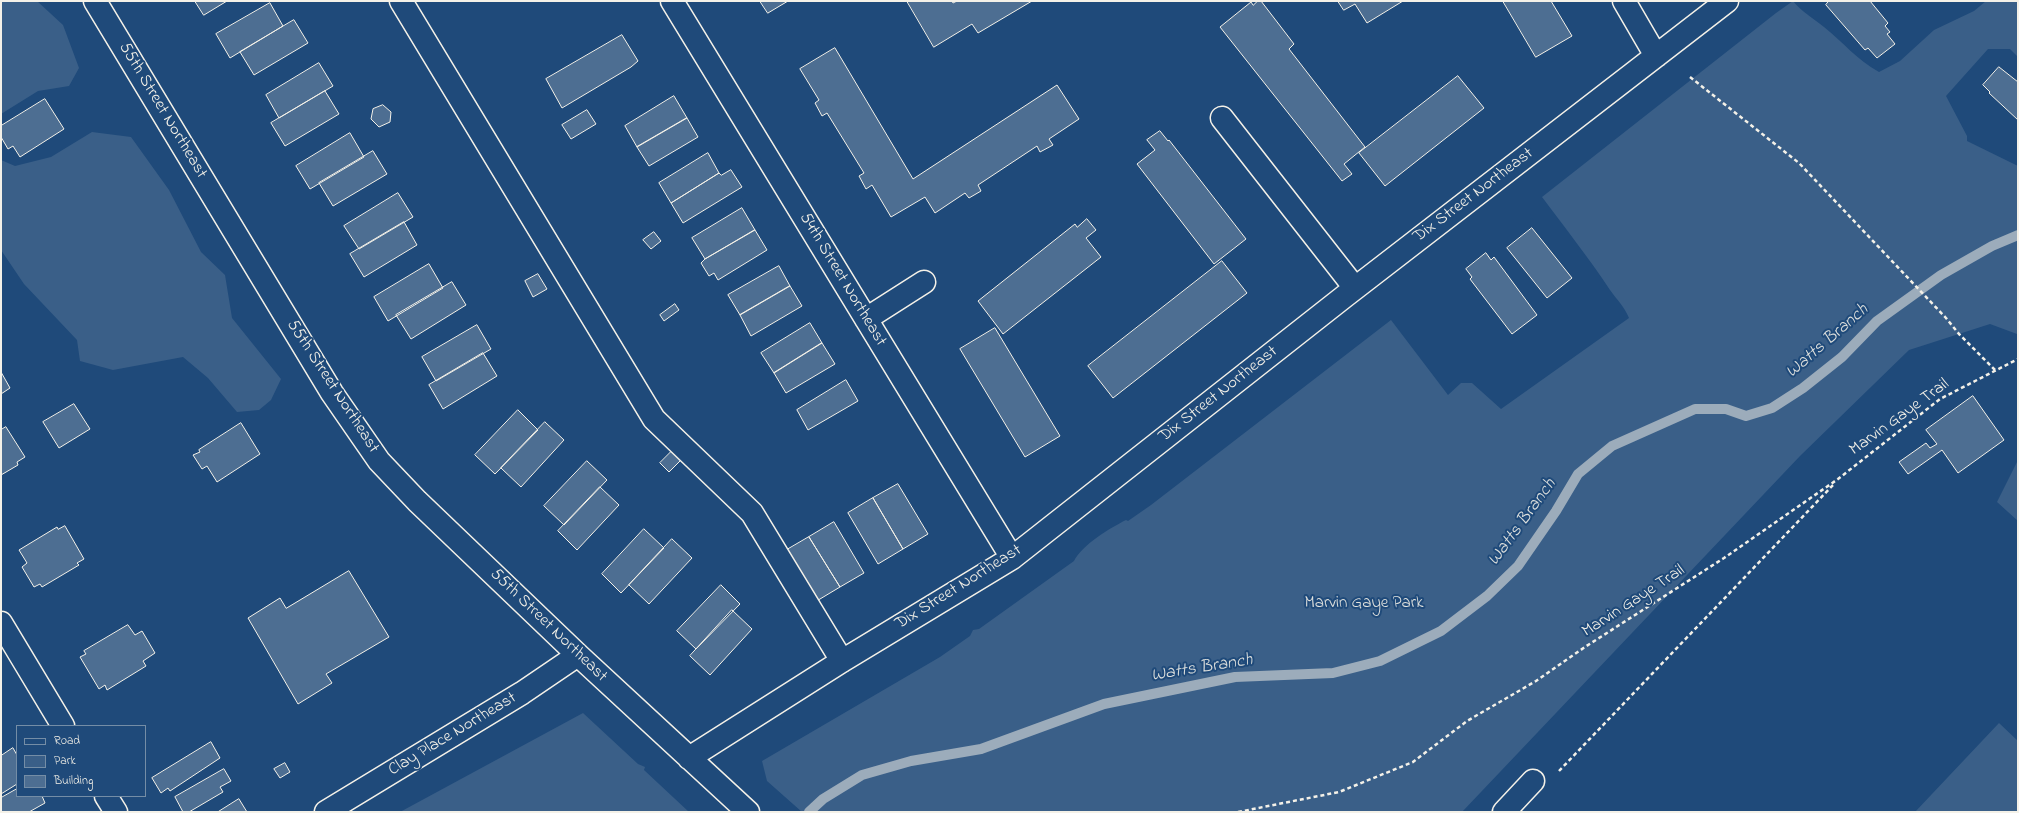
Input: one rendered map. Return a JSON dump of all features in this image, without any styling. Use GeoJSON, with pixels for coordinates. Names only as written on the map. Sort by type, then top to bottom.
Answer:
{"type":"FeatureCollection","features":[{"type":"Feature","properties":{"kind":"street","name":"55th Street Northeast"},"geometry":{"type":"LineString","coordinates":[[96,1],[332,393],[367,445],[417,501],[578,655],[743,807]]}},
{"type":"Feature","properties":{"kind":"street"},"geometry":{"type":"LineString","coordinates":[[401,1],[654,419],[752,513],[842,661]]}},
{"type":"Feature","properties":{"kind":"street","name":"54th Street Northeast"},"geometry":{"type":"LineString","coordinates":[[672,1],[1012,558]]}},
{"type":"Feature","properties":{"kind":"street"},"geometry":{"type":"LineString","coordinates":[[1624,1],[1656,56]]}},
{"type":"Feature","properties":{"kind":"street","name":"Dix Street Northeast"},"geometry":{"type":"LineString","coordinates":[[689,758],[842,661],[1012,558],[1355,288],[1727,1]]}},
{"type":"Feature","properties":{"kind":"street"},"geometry":{"type":"LineString","coordinates":[[1222,118],[1355,288]]}},
{"type":"Feature","properties":{"kind":"street"},"geometry":{"type":"LineString","coordinates":[[866,319],[924,282]]}},
{"type":"Feature","properties":{"kind":"street"},"geometry":{"type":"LineString","coordinates":[[1,623],[62,725]]}},
{"type":"Feature","properties":{"kind":"street","name":"Clay Place Northeast"},"geometry":{"type":"LineString","coordinates":[[326,812],[522,693],[578,655]]}},
{"type":"Feature","properties":{"kind":"street"},"geometry":{"type":"LineString","coordinates":[[1504,812],[1533,781]]}},
{"type":"Feature","properties":{"kind":"street"},"geometry":{"type":"LineString","coordinates":[[107,797],[116,812]]}},
{"type":"Feature","properties":{"kind":"path"},"geometry":{"type":"LineString","coordinates":[[1690,78],[1799,163],[1882,249],[1959,334],[1996,370]]}},
{"type":"Feature","properties":{"kind":"path","name":"Marvin Gaye Trail"},"geometry":{"type":"LineString","coordinates":[[1238,812],[1339,792],[1413,762],[1467,721],[1536,682],[1585,647],[1724,558],[1838,479],[1940,399],[2018,358]]}},
{"type":"Feature","properties":{"kind":"path"},"geometry":{"type":"LineString","coordinates":[[1533,781],[1549,782],[1838,479]]}},
{"type":"Feature","properties":{"kind":"green space"},"geometry":{"type":"Polygon","coordinates":[[[1,1],[37,1],[63,25],[79,68],[69,86],[38,91],[1,114],[1,1]]]}},
{"type":"Feature","properties":{"kind":"green space","name":"Marvin Gaye Park"},"geometry":{"type":"Polygon","coordinates":[[[1793,1],[1857,56],[1879,72],[1900,61],[1934,30],[1974,11],[1986,1],[2018,1],[2018,57],[2010,49],[1988,49],[1946,96],[1967,136],[1967,141],[2018,166],[2018,338],[2017,334],[1990,324],[1909,350],[1800,456],[1462,812],[802,812],[767,781],[762,761],[940,657],[970,636],[973,630],[979,629],[1074,561],[1083,549],[1105,532],[1126,520],[1128,521],[1151,505],[1391,320],[1448,395],[1461,383],[1472,383],[1501,409],[1629,318],[1594,266],[1542,197],[1793,1]]]}},
{"type":"Feature","properties":{"kind":"green space"},"geometry":{"type":"Polygon","coordinates":[[[92,132],[131,137],[169,190],[201,252],[225,275],[232,318],[281,379],[271,400],[259,410],[237,412],[208,378],[183,357],[113,370],[80,361],[77,340],[24,284],[1,250],[1,160],[15,166],[51,157],[92,132]]]}},
{"type":"Feature","properties":{"kind":"green space"},"geometry":{"type":"Polygon","coordinates":[[[2018,460],[2018,521],[1997,502],[2018,460]]]}},
{"type":"Feature","properties":{"kind":"green space"},"geometry":{"type":"Polygon","coordinates":[[[583,713],[638,764],[645,767],[644,770],[689,812],[400,812],[583,713]]]}},
{"type":"Feature","properties":{"kind":"green space"},"geometry":{"type":"Polygon","coordinates":[[[1999,723],[2018,741],[2018,812],[1915,812],[1999,723]]]}},
{"type":"Feature","properties":{"kind":"building"},"geometry":{"type":"Polygon","coordinates":[[[195,1],[227,1],[204,15],[195,1]]]}},
{"type":"Feature","properties":{"kind":"building"},"geometry":{"type":"Polygon","coordinates":[[[760,1],[788,1],[768,13],[760,1]]]}},
{"type":"Feature","properties":{"kind":"building"},"geometry":{"type":"Polygon","coordinates":[[[907,1],[952,1],[953,3],[957,1],[1032,1],[978,33],[972,24],[934,47],[907,1]]]}},
{"type":"Feature","properties":{"kind":"building"},"geometry":{"type":"Polygon","coordinates":[[[1258,1],[1261,1],[1294,44],[1289,49],[1365,147],[1344,164],[1352,174],[1342,181],[1220,27],[1251,2],[1253,5],[1258,1]]]}},
{"type":"Feature","properties":{"kind":"building"},"geometry":{"type":"Polygon","coordinates":[[[1338,1],[1403,1],[1367,23],[1355,4],[1344,10],[1338,1]]]}},
{"type":"Feature","properties":{"kind":"building"},"geometry":{"type":"Polygon","coordinates":[[[1503,1],[1551,1],[1572,36],[1536,57],[1503,1]]]}},
{"type":"Feature","properties":{"kind":"building"},"geometry":{"type":"Polygon","coordinates":[[[1829,1],[1870,1],[1888,23],[1885,26],[1890,32],[1887,34],[1895,44],[1877,58],[1868,48],[1865,50],[1826,5],[1829,1]]]}},
{"type":"Feature","properties":{"kind":"building"},"geometry":{"type":"Polygon","coordinates":[[[270,3],[283,26],[230,58],[216,34],[270,3]]]}},
{"type":"Feature","properties":{"kind":"building"},"geometry":{"type":"Polygon","coordinates":[[[294,20],[308,43],[254,75],[240,52],[294,20]]]}},
{"type":"Feature","properties":{"kind":"building"},"geometry":{"type":"Polygon","coordinates":[[[622,35],[638,61],[631,67],[562,108],[546,79],[622,35]]]}},
{"type":"Feature","properties":{"kind":"building"},"geometry":{"type":"Polygon","coordinates":[[[835,48],[913,179],[1057,85],[1079,119],[1049,139],[1053,145],[1040,152],[1037,146],[978,185],[981,191],[969,198],[965,193],[935,213],[925,197],[891,217],[872,185],[866,189],[859,176],[864,173],[827,113],[822,116],[815,103],[819,100],[800,69],[835,48]]]}},
{"type":"Feature","properties":{"kind":"building"},"geometry":{"type":"Polygon","coordinates":[[[319,63],[333,86],[279,118],[266,95],[319,63]]]}},
{"type":"Feature","properties":{"kind":"building"},"geometry":{"type":"Polygon","coordinates":[[[1999,67],[2018,82],[2018,120],[1989,93],[1990,92],[1983,85],[1999,67]]]}},
{"type":"Feature","properties":{"kind":"building"},"geometry":{"type":"Polygon","coordinates":[[[1458,76],[1484,108],[1385,186],[1359,153],[1458,76]]]}},
{"type":"Feature","properties":{"kind":"building"},"geometry":{"type":"Polygon","coordinates":[[[325,91],[339,114],[285,146],[271,123],[325,91]]]}},
{"type":"Feature","properties":{"kind":"building"},"geometry":{"type":"Polygon","coordinates":[[[674,96],[687,118],[637,147],[625,126],[674,96]]]}},
{"type":"Feature","properties":{"kind":"building"},"geometry":{"type":"Polygon","coordinates":[[[45,99],[64,129],[20,157],[13,146],[8,149],[1,137],[1,126],[45,99]]]}},
{"type":"Feature","properties":{"kind":"building"},"geometry":{"type":"Polygon","coordinates":[[[383,105],[391,112],[390,122],[379,127],[371,119],[373,109],[383,105]]]}},
{"type":"Feature","properties":{"kind":"building"},"geometry":{"type":"Polygon","coordinates":[[[587,110],[596,124],[571,139],[562,125],[587,110]]]}},
{"type":"Feature","properties":{"kind":"building"},"geometry":{"type":"Polygon","coordinates":[[[687,118],[698,137],[649,166],[637,147],[687,118]]]}},
{"type":"Feature","properties":{"kind":"building"},"geometry":{"type":"Polygon","coordinates":[[[1160,131],[1168,141],[1169,140],[1246,239],[1214,264],[1137,164],[1155,150],[1147,140],[1160,131]]]}},
{"type":"Feature","properties":{"kind":"building"},"geometry":{"type":"Polygon","coordinates":[[[350,133],[364,157],[310,189],[296,166],[350,133]]]}},
{"type":"Feature","properties":{"kind":"building"},"geometry":{"type":"Polygon","coordinates":[[[373,151],[387,174],[333,206],[319,183],[373,151]]]}},
{"type":"Feature","properties":{"kind":"building"},"geometry":{"type":"Polygon","coordinates":[[[708,153],[719,173],[671,203],[659,183],[708,153]]]}},
{"type":"Feature","properties":{"kind":"building"},"geometry":{"type":"Polygon","coordinates":[[[731,170],[742,187],[683,223],[671,203],[719,173],[721,175],[731,170]]]}},
{"type":"Feature","properties":{"kind":"building"},"geometry":{"type":"Polygon","coordinates":[[[398,193],[413,217],[359,249],[344,226],[398,193]]]}},
{"type":"Feature","properties":{"kind":"building"},"geometry":{"type":"Polygon","coordinates":[[[742,208],[755,230],[705,259],[692,238],[742,208]]]}},
{"type":"Feature","properties":{"kind":"building"},"geometry":{"type":"Polygon","coordinates":[[[1087,219],[1096,230],[1086,238],[1101,257],[1003,334],[978,301],[1075,224],[1077,227],[1087,219]]]}},
{"type":"Feature","properties":{"kind":"building"},"geometry":{"type":"Polygon","coordinates":[[[404,222],[417,245],[364,277],[350,254],[404,222]]]}},
{"type":"Feature","properties":{"kind":"building"},"geometry":{"type":"Polygon","coordinates":[[[1532,228],[1572,278],[1547,298],[1507,248],[1532,228]]]}},
{"type":"Feature","properties":{"kind":"building"},"geometry":{"type":"Polygon","coordinates":[[[755,230],[767,250],[718,280],[714,273],[709,276],[701,263],[705,259],[755,230]]]}},
{"type":"Feature","properties":{"kind":"building"},"geometry":{"type":"Polygon","coordinates":[[[654,232],[661,241],[651,249],[643,240],[654,232]]]}},
{"type":"Feature","properties":{"kind":"building"},"geometry":{"type":"Polygon","coordinates":[[[1486,253],[1491,260],[1494,257],[1537,315],[1512,334],[1470,279],[1472,277],[1466,269],[1486,253]]]}},
{"type":"Feature","properties":{"kind":"building"},"geometry":{"type":"Polygon","coordinates":[[[1222,261],[1247,293],[1113,398],[1088,366],[1222,261]]]}},
{"type":"Feature","properties":{"kind":"building"},"geometry":{"type":"Polygon","coordinates":[[[429,264],[443,288],[388,321],[374,297],[429,264]]]}},
{"type":"Feature","properties":{"kind":"building"},"geometry":{"type":"Polygon","coordinates":[[[779,266],[790,286],[740,315],[728,295],[779,266]]]}},
{"type":"Feature","properties":{"kind":"building"},"geometry":{"type":"Polygon","coordinates":[[[538,274],[547,289],[533,297],[525,281],[538,274]]]}},
{"type":"Feature","properties":{"kind":"building"},"geometry":{"type":"Polygon","coordinates":[[[452,282],[466,305],[411,339],[396,315],[452,282]]]}},
{"type":"Feature","properties":{"kind":"building"},"geometry":{"type":"Polygon","coordinates":[[[790,286],[802,306],[751,336],[740,315],[790,286]]]}},
{"type":"Feature","properties":{"kind":"building"},"geometry":{"type":"Polygon","coordinates":[[[675,304],[679,310],[664,321],[660,315],[675,304]]]}},
{"type":"Feature","properties":{"kind":"building"},"geometry":{"type":"Polygon","coordinates":[[[810,323],[822,343],[774,373],[761,353],[810,323]]]}},
{"type":"Feature","properties":{"kind":"building"},"geometry":{"type":"Polygon","coordinates":[[[477,325],[491,349],[436,381],[422,357],[477,325]]]}},
{"type":"Feature","properties":{"kind":"building"},"geometry":{"type":"Polygon","coordinates":[[[995,328],[1060,436],[1025,457],[960,349],[995,328]]]}},
{"type":"Feature","properties":{"kind":"building"},"geometry":{"type":"Polygon","coordinates":[[[822,343],[835,364],[786,393],[774,373],[822,343]]]}},
{"type":"Feature","properties":{"kind":"building"},"geometry":{"type":"Polygon","coordinates":[[[483,353],[497,376],[443,409],[429,385],[483,353]]]}},
{"type":"Feature","properties":{"kind":"building"},"geometry":{"type":"Polygon","coordinates":[[[1,372],[10,388],[1,394],[1,372]]]}},
{"type":"Feature","properties":{"kind":"building"},"geometry":{"type":"Polygon","coordinates":[[[846,380],[858,401],[808,430],[797,410],[846,380]]]}},
{"type":"Feature","properties":{"kind":"building"},"geometry":{"type":"Polygon","coordinates":[[[1973,396],[2004,440],[1958,473],[1942,450],[1908,474],[1899,462],[1926,443],[1930,448],[1937,444],[1926,430],[1973,396]]]}},
{"type":"Feature","properties":{"kind":"building"},"geometry":{"type":"Polygon","coordinates":[[[74,404],[90,429],[59,448],[43,422],[74,404]]]}},
{"type":"Feature","properties":{"kind":"building"},"geometry":{"type":"Polygon","coordinates":[[[518,410],[538,430],[495,474],[475,455],[518,410]]]}},
{"type":"Feature","properties":{"kind":"building"},"geometry":{"type":"Polygon","coordinates":[[[545,422],[564,440],[521,487],[501,468],[545,422]]]}},
{"type":"Feature","properties":{"kind":"building"},"geometry":{"type":"Polygon","coordinates":[[[241,423],[260,454],[217,482],[207,466],[202,469],[193,455],[200,452],[199,450],[241,423]]]}},
{"type":"Feature","properties":{"kind":"building"},"geometry":{"type":"Polygon","coordinates":[[[6,427],[25,457],[17,462],[18,465],[1,475],[1,430],[6,427]]]}},
{"type":"Feature","properties":{"kind":"building"},"geometry":{"type":"Polygon","coordinates":[[[672,451],[681,460],[669,472],[660,463],[672,451]]]}},
{"type":"Feature","properties":{"kind":"building"},"geometry":{"type":"Polygon","coordinates":[[[587,461],[607,480],[564,525],[544,506],[587,461]]]}},
{"type":"Feature","properties":{"kind":"building"},"geometry":{"type":"Polygon","coordinates":[[[898,484],[928,534],[903,549],[873,498],[898,484]]]}},
{"type":"Feature","properties":{"kind":"building"},"geometry":{"type":"Polygon","coordinates":[[[600,487],[619,505],[577,550],[558,531],[600,487]]]}},
{"type":"Feature","properties":{"kind":"building"},"geometry":{"type":"Polygon","coordinates":[[[873,498],[903,549],[878,564],[848,513],[873,498]]]}},
{"type":"Feature","properties":{"kind":"building"},"geometry":{"type":"Polygon","coordinates":[[[834,522],[864,573],[840,587],[809,537],[834,522]]]}},
{"type":"Feature","properties":{"kind":"building"},"geometry":{"type":"Polygon","coordinates":[[[65,526],[84,559],[77,563],[79,565],[42,587],[40,584],[34,587],[22,567],[27,563],[19,550],[57,527],[58,529],[65,526]]]}},
{"type":"Feature","properties":{"kind":"building"},"geometry":{"type":"Polygon","coordinates":[[[644,529],[664,548],[621,593],[602,574],[644,529]]]}},
{"type":"Feature","properties":{"kind":"building"},"geometry":{"type":"Polygon","coordinates":[[[809,537],[840,587],[815,602],[785,551],[809,537]]]}},
{"type":"Feature","properties":{"kind":"building"},"geometry":{"type":"Polygon","coordinates":[[[672,539],[692,558],[649,604],[629,585],[672,539]]]}},
{"type":"Feature","properties":{"kind":"building"},"geometry":{"type":"Polygon","coordinates":[[[349,571],[389,637],[326,674],[332,683],[298,704],[248,618],[280,598],[286,608],[349,571]]]}},
{"type":"Feature","properties":{"kind":"building"},"geometry":{"type":"Polygon","coordinates":[[[721,585],[740,604],[696,649],[677,631],[721,585]]]}},
{"type":"Feature","properties":{"kind":"building"},"geometry":{"type":"Polygon","coordinates":[[[732,610],[752,629],[710,675],[690,656],[732,610]]]}},
{"type":"Feature","properties":{"kind":"building"},"geometry":{"type":"Polygon","coordinates":[[[128,625],[135,635],[142,631],[155,653],[143,661],[146,666],[107,690],[105,685],[99,689],[80,657],[86,654],[84,651],[128,625]]]}},
{"type":"Feature","properties":{"kind":"building"},"geometry":{"type":"Polygon","coordinates":[[[211,742],[220,758],[170,791],[168,788],[161,793],[152,778],[211,742]]]}},
{"type":"Feature","properties":{"kind":"building"},"geometry":{"type":"Polygon","coordinates":[[[13,748],[16,753],[16,785],[1,794],[1,756],[13,748]]]}},
{"type":"Feature","properties":{"kind":"building"},"geometry":{"type":"Polygon","coordinates":[[[285,763],[290,772],[280,778],[274,769],[285,763]]]}},
{"type":"Feature","properties":{"kind":"building"},"geometry":{"type":"Polygon","coordinates":[[[224,769],[231,781],[220,787],[223,792],[189,812],[183,812],[175,797],[224,769]]]}},
{"type":"Feature","properties":{"kind":"building"},"geometry":{"type":"Polygon","coordinates":[[[16,790],[16,797],[42,797],[45,803],[29,812],[1,812],[1,798],[16,790]]]}},
{"type":"Feature","properties":{"kind":"building"},"geometry":{"type":"Polygon","coordinates":[[[239,799],[247,812],[218,812],[239,799]]]}},
{"type":"Feature","properties":{"kind":"waterway","name":"Watts Branch"},"geometry":{"type":"LineString","coordinates":[[809,812],[823,799],[862,775],[911,761],[981,749],[1104,704],[1235,677],[1333,673],[1380,661],[1441,631],[1487,596],[1518,566],[1556,511],[1578,474],[1612,446],[1695,409],[1726,409],[1746,416],[1772,408],[1803,388],[1842,357],[1877,321],[1941,275],[1992,246],[2018,235]]}}]}
